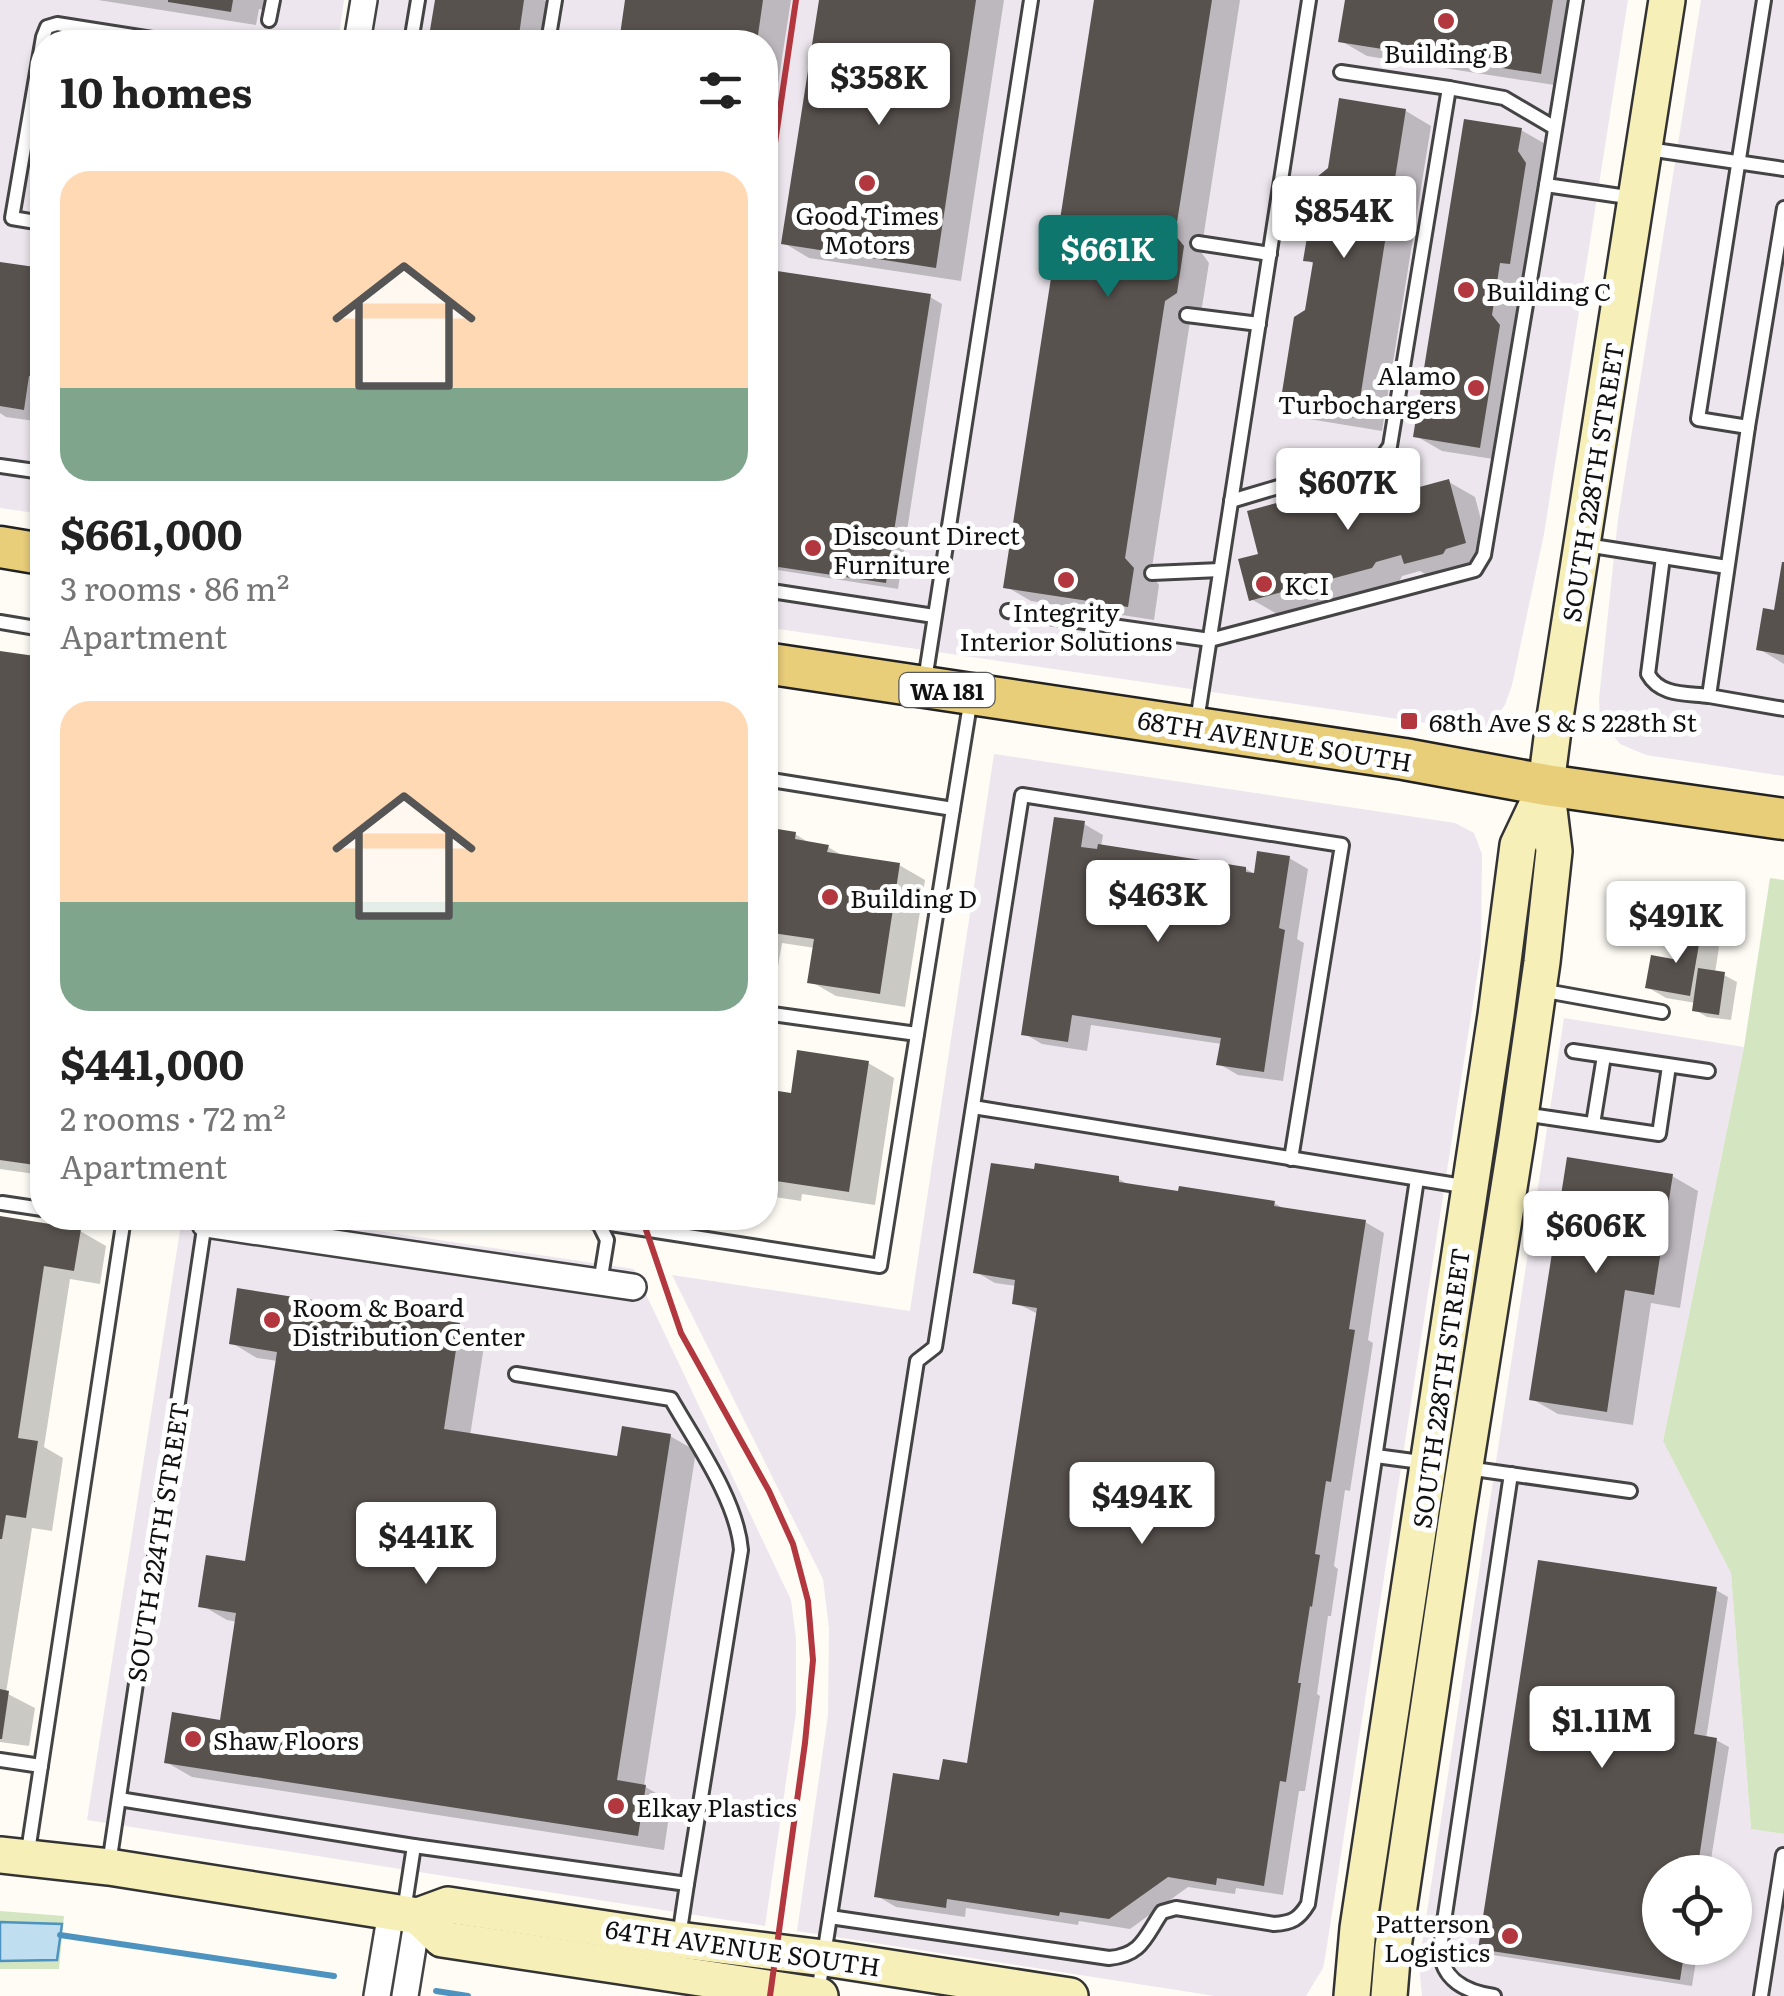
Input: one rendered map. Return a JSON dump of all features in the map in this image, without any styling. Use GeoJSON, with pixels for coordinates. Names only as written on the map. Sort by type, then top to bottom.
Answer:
{"type":"FeatureCollection","features":[{"type":"Feature","properties":{"kind":"main road","name":"SOUTH 228TH STREET"},"geometry":{"type":"LineString","coordinates":[[1389,1996],[1393,1947],[1538,990],[1554,851],[1546,785],[1667,0]]}},
{"type":"Feature","properties":{"kind":"main road"},"geometry":{"type":"LineString","coordinates":[[0,548],[30,552]]}},
{"type":"Feature","properties":{"kind":"main road","name":"68TH AVENUE SOUTH"},"geometry":{"type":"LineString","coordinates":[[778,665],[1784,820]]}},
{"type":"Feature","properties":{"kind":"main road","name":"SOUTH 228TH STREET"},"geometry":{"type":"LineString","coordinates":[[1352,1996],[1358,1928],[1496,1015],[1518,845],[1546,785]]}},
{"type":"Feature","properties":{"kind":"main road","name":"64TH AVENUE SOUTH"},"geometry":{"type":"LineString","coordinates":[[13,1856],[109,1867],[404,1914],[448,1905],[689,1953],[824,1957],[1070,1996]]}},
{"type":"Feature","properties":{"kind":"main road","name":"64TH AVENUE SOUTH"},"geometry":{"type":"LineString","coordinates":[[404,1914],[442,1938],[814,1996]]}},
{"type":"Feature","properties":{"kind":"street"},"geometry":{"type":"LineString","coordinates":[[359,30],[364,0]]}},
{"type":"Feature","properties":{"kind":"street"},"geometry":{"type":"LineString","coordinates":[[269,1230],[632,1287]]}},
{"type":"Feature","properties":{"kind":"street"},"geometry":{"type":"LineString","coordinates":[[377,1996],[404,1914]]}},
{"type":"Feature","properties":{"kind":"street"},"geometry":{"type":"LineString","coordinates":[[404,1914],[405,1996]]}},
{"type":"Feature","properties":{"kind":"lane"},"geometry":{"type":"LineString","coordinates":[[270,20],[272,0]]}},
{"type":"Feature","properties":{"kind":"lane"},"geometry":{"type":"LineString","coordinates":[[413,30],[418,0]]}},
{"type":"Feature","properties":{"kind":"lane"},"geometry":{"type":"LineString","coordinates":[[550,30],[555,0]]}},
{"type":"Feature","properties":{"kind":"lane"},"geometry":{"type":"LineString","coordinates":[[924,687],[1031,0]]}},
{"type":"Feature","properties":{"kind":"lane"},"geometry":{"type":"LineString","coordinates":[[1196,728],[1309,0]]}},
{"type":"Feature","properties":{"kind":"lane"},"geometry":{"type":"LineString","coordinates":[[1008,610],[1210,640],[1476,570],[1484,555],[1576,0]]}},
{"type":"Feature","properties":{"kind":"lane"},"geometry":{"type":"LineString","coordinates":[[1748,427],[1698,418],[1764,0]]}},
{"type":"Feature","properties":{"kind":"lane"},"geometry":{"type":"LineString","coordinates":[[46,30],[57,24],[95,30]]}},
{"type":"Feature","properties":{"kind":"lane"},"geometry":{"type":"LineString","coordinates":[[1341,72],[1504,98],[1555,128]]}},
{"type":"Feature","properties":{"kind":"lane"},"geometry":{"type":"LineString","coordinates":[[1231,501],[1383,456],[1390,446],[1450,88]]}},
{"type":"Feature","properties":{"kind":"lane"},"geometry":{"type":"LineString","coordinates":[[30,113],[12,218],[30,221]]}},
{"type":"Feature","properties":{"kind":"lane"},"geometry":{"type":"LineString","coordinates":[[1644,148],[1784,169]]}},
{"type":"Feature","properties":{"kind":"lane"},"geometry":{"type":"LineString","coordinates":[[1546,185],[1636,198]]}},
{"type":"Feature","properties":{"kind":"lane"},"geometry":{"type":"LineString","coordinates":[[1708,696],[1784,208]]}},
{"type":"Feature","properties":{"kind":"lane"},"geometry":{"type":"LineString","coordinates":[[1198,243],[1270,254]]}},
{"type":"Feature","properties":{"kind":"lane"},"geometry":{"type":"LineString","coordinates":[[1187,315],[1259,324]]}},
{"type":"Feature","properties":{"kind":"lane"},"geometry":{"type":"LineString","coordinates":[[0,466],[30,470]]}},
{"type":"Feature","properties":{"kind":"lane"},"geometry":{"type":"LineString","coordinates":[[1583,544],[1727,567]]}},
{"type":"Feature","properties":{"kind":"lane"},"geometry":{"type":"LineString","coordinates":[[1664,557],[1648,674],[1651,681],[1663,690],[1784,709]]}},
{"type":"Feature","properties":{"kind":"lane"},"geometry":{"type":"LineString","coordinates":[[1152,573],[1220,570]]}},
{"type":"Feature","properties":{"kind":"lane"},"geometry":{"type":"LineString","coordinates":[[778,592],[934,616]]}},
{"type":"Feature","properties":{"kind":"lane"},"geometry":{"type":"LineString","coordinates":[[0,622],[30,627]]}},
{"type":"Feature","properties":{"kind":"lane"},"geometry":{"type":"LineString","coordinates":[[649,1230],[880,1266],[972,694]]}},
{"type":"Feature","properties":{"kind":"lane"},"geometry":{"type":"LineString","coordinates":[[778,782],[953,809]]}},
{"type":"Feature","properties":{"kind":"lane"},"geometry":{"type":"LineString","coordinates":[[814,1996],[824,1957],[917,1361],[935,1347],[1022,795],[1342,845],[1292,1159]]}},
{"type":"Feature","properties":{"kind":"lane"},"geometry":{"type":"LineString","coordinates":[[1538,990],[1662,1012]]}},
{"type":"Feature","properties":{"kind":"lane"},"geometry":{"type":"LineString","coordinates":[[778,1015],[917,1034]]}},
{"type":"Feature","properties":{"kind":"lane"},"geometry":{"type":"LineString","coordinates":[[1572,1051],[1708,1071]]}},
{"type":"Feature","properties":{"kind":"lane"},"geometry":{"type":"LineString","coordinates":[[1594,1124],[1604,1056]]}},
{"type":"Feature","properties":{"kind":"lane"},"geometry":{"type":"LineString","coordinates":[[1521,1113],[1659,1134],[1670,1066]]}},
{"type":"Feature","properties":{"kind":"lane"},"geometry":{"type":"LineString","coordinates":[[973,1107],[1470,1188]]}},
{"type":"Feature","properties":{"kind":"lane"},"geometry":{"type":"LineString","coordinates":[[830,1916],[1109,1958],[1132,1953],[1162,1912],[1176,1908],[1274,1924],[1288,1924],[1300,1918],[1308,1904],[1417,1179]]}},
{"type":"Feature","properties":{"kind":"lane"},"geometry":{"type":"LineString","coordinates":[[2,1203],[30,1207]]}},
{"type":"Feature","properties":{"kind":"lane"},"geometry":{"type":"LineString","coordinates":[[13,1856],[41,1766],[122,1230]]}},
{"type":"Feature","properties":{"kind":"lane","name":"SOUTH 224TH STREET"},"geometry":{"type":"LineString","coordinates":[[109,1867],[204,1230]]}},
{"type":"Feature","properties":{"kind":"lane"},"geometry":{"type":"LineString","coordinates":[[600,1283],[607,1240],[602,1230]]}},
{"type":"Feature","properties":{"kind":"lane"},"geometry":{"type":"LineString","coordinates":[[516,1374],[672,1399],[740,1530],[741,1550],[687,1884],[689,1953],[707,1970],[732,1983]]}},
{"type":"Feature","properties":{"kind":"lane"},"geometry":{"type":"LineString","coordinates":[[1376,1456],[1630,1491]]}},
{"type":"Feature","properties":{"kind":"lane"},"geometry":{"type":"LineString","coordinates":[[1494,1996],[1473,1993],[1454,1982],[1440,1962],[1440,1948],[1511,1474]]}},
{"type":"Feature","properties":{"kind":"lane"},"geometry":{"type":"LineString","coordinates":[[0,1760],[41,1766]]}},
{"type":"Feature","properties":{"kind":"lane"},"geometry":{"type":"LineString","coordinates":[[119,1799],[687,1884]]}},
{"type":"Feature","properties":{"kind":"lane"},"geometry":{"type":"LineString","coordinates":[[404,1914],[414,1846]]}},
{"type":"Feature","properties":{"kind":"lane"},"geometry":{"type":"LineString","coordinates":[[1762,1996],[1783,1855]]}},
{"type":"Feature","properties":{"kind":"shaded area"},"geometry":{"type":"Polygon","coordinates":[[[0,0],[344,0],[340,30],[30,30],[30,512],[0,508],[0,0]]]}},
{"type":"Feature","properties":{"kind":"shaded area"},"geometry":{"type":"Polygon","coordinates":[[[374,0],[1628,0],[1544,534],[1505,705],[1481,731],[778,629],[778,30],[370,30],[374,0]]]}},
{"type":"Feature","properties":{"kind":"shaded area"},"geometry":{"type":"Polygon","coordinates":[[[1701,0],[1784,0],[1784,776],[1646,755],[1620,744],[1600,718],[1618,519],[1701,0]]]}},
{"type":"Feature","properties":{"kind":"shaded area"},"geometry":{"type":"Polygon","coordinates":[[[994,754],[1455,823],[1474,833],[1482,854],[1481,951],[1326,1952],[1323,1968],[1306,1996],[1215,1996],[797,1931],[828,1715],[829,1628],[823,1579],[672,1275],[910,1311],[994,754]]]}},
{"type":"Feature","properties":{"kind":"shaded area"},"geometry":{"type":"Polygon","coordinates":[[[1564,1018],[1744,1047],[1663,1441],[1731,1572],[1751,1829],[1784,1834],[1784,1996],[1422,1996],[1419,1964],[1564,1018]]]}},
{"type":"Feature","properties":{"kind":"shaded area"},"geometry":{"type":"Polygon","coordinates":[[[180,1230],[372,1230],[634,1269],[791,1600],[796,1638],[796,1713],[765,1926],[87,1820],[180,1230]]]}},
{"type":"Feature","properties":{"kind":"green space"},"geometry":{"type":"Polygon","coordinates":[[[1770,878],[1784,880],[1784,1834],[1751,1829],[1731,1573],[1663,1441],[1744,1047],[1770,878]]]}},
{"type":"Feature","properties":{"kind":"green space"},"geometry":{"type":"Polygon","coordinates":[[[0,1911],[64,1916],[59,1969],[0,1969],[0,1911]]]}},
{"type":"Feature","properties":{"kind":"water"},"geometry":{"type":"Polygon","coordinates":[[[0,1922],[62,1924],[57,1960],[0,1961],[0,1922]]]}},
{"type":"Feature","properties":{"kind":"building"},"geometry":{"type":"Polygon","coordinates":[[[168,0],[233,0],[231,12],[168,0]]]}},
{"type":"Feature","properties":{"kind":"building"},"geometry":{"type":"Polygon","coordinates":[[[435,0],[524,0],[520,30],[430,30],[435,0]]]}},
{"type":"Feature","properties":{"kind":"building"},"geometry":{"type":"Polygon","coordinates":[[[625,0],[763,0],[759,30],[621,30],[625,0]]]}},
{"type":"Feature","properties":{"kind":"building"},"geometry":{"type":"Polygon","coordinates":[[[819,0],[976,0],[936,268],[781,244],[819,0]]]}},
{"type":"Feature","properties":{"kind":"building"},"geometry":{"type":"Polygon","coordinates":[[[1094,0],[1212,0],[1175,235],[1184,246],[1177,293],[1165,301],[1125,558],[1134,568],[1128,607],[1003,588],[1094,0]]]}},
{"type":"Feature","properties":{"kind":"building","name":"Building B"},"geometry":{"type":"Polygon","coordinates":[[[1345,0],[1553,0],[1541,74],[1338,42],[1345,0]]]}},
{"type":"Feature","properties":{"kind":"building"},"geometry":{"type":"Polygon","coordinates":[[[1339,98],[1406,109],[1357,418],[1280,405],[1294,317],[1305,310],[1313,262],[1303,261],[1317,177],[1328,168],[1339,98]]]}},
{"type":"Feature","properties":{"kind":"building","name":"Building C"},"geometry":{"type":"Polygon","coordinates":[[[1464,119],[1522,128],[1518,151],[1526,163],[1510,264],[1500,263],[1492,315],[1500,325],[1480,448],[1413,437],[1464,119]]]}},
{"type":"Feature","properties":{"kind":"building"},"geometry":{"type":"Polygon","coordinates":[[[0,262],[30,266],[30,376],[24,410],[0,406],[0,262]]]}},
{"type":"Feature","properties":{"kind":"building"},"geometry":{"type":"Polygon","coordinates":[[[778,271],[931,294],[886,583],[778,567],[778,271]]]}},
{"type":"Feature","properties":{"kind":"building"},"geometry":{"type":"Polygon","coordinates":[[[1396,471],[1401,492],[1449,479],[1466,543],[1446,549],[1443,554],[1404,564],[1401,555],[1376,562],[1372,568],[1249,601],[1238,559],[1258,554],[1247,511],[1396,471]]]}},
{"type":"Feature","properties":{"kind":"building"},"geometry":{"type":"Polygon","coordinates":[[[1782,562],[1784,655],[1756,650],[1763,608],[1774,610],[1782,562]]]}},
{"type":"Feature","properties":{"kind":"building"},"geometry":{"type":"Polygon","coordinates":[[[0,651],[30,655],[30,1164],[0,1160],[0,651]]]}},
{"type":"Feature","properties":{"kind":"building"},"geometry":{"type":"Polygon","coordinates":[[[1054,817],[1085,821],[1081,847],[1097,849],[1098,844],[1246,867],[1246,872],[1254,873],[1257,851],[1290,856],[1279,928],[1285,930],[1264,1072],[1216,1065],[1221,1038],[1072,1015],[1068,1042],[1021,1035],[1054,817]]]}},
{"type":"Feature","properties":{"kind":"building","name":"Building D"},"geometry":{"type":"Polygon","coordinates":[[[778,829],[796,832],[795,839],[829,845],[827,852],[900,863],[880,994],[807,983],[814,939],[778,934],[778,829]]]}},
{"type":"Feature","properties":{"kind":"building"},"geometry":{"type":"Polygon","coordinates":[[[1678,929],[1701,933],[1690,996],[1645,988],[1651,955],[1673,959],[1678,929]]]}},
{"type":"Feature","properties":{"kind":"building"},"geometry":{"type":"Polygon","coordinates":[[[1698,968],[1725,972],[1719,1015],[1692,1011],[1698,968]]]}},
{"type":"Feature","properties":{"kind":"building"},"geometry":{"type":"Polygon","coordinates":[[[797,1050],[869,1061],[849,1192],[778,1181],[778,1091],[791,1093],[797,1050]]]}},
{"type":"Feature","properties":{"kind":"building"},"geometry":{"type":"Polygon","coordinates":[[[1567,1157],[1673,1174],[1654,1295],[1625,1290],[1607,1412],[1529,1400],[1567,1157]]]}},
{"type":"Feature","properties":{"kind":"building"},"geometry":{"type":"Polygon","coordinates":[[[991,1163],[1034,1169],[1035,1163],[1119,1176],[1119,1182],[1178,1191],[1179,1186],[1366,1220],[1349,1329],[1355,1330],[1331,1482],[1326,1481],[1315,1554],[1320,1555],[1286,1782],[1280,1781],[1264,1886],[1217,1878],[1216,1885],[1168,1877],[1109,1919],[1060,1912],[1059,1916],[947,1899],[946,1908],[874,1897],[893,1773],[939,1780],[943,1759],[967,1763],[1037,1308],[1012,1304],[1015,1280],[973,1273],[991,1163]]]}},
{"type":"Feature","properties":{"kind":"building"},"geometry":{"type":"Polygon","coordinates":[[[0,1216],[30,1221],[30,1230],[81,1230],[74,1271],[44,1266],[18,1438],[38,1441],[26,1518],[6,1515],[0,1539],[0,1216]]]}},
{"type":"Feature","properties":{"kind":"building"},"geometry":{"type":"Polygon","coordinates":[[[237,1288],[460,1323],[444,1429],[617,1456],[622,1426],[671,1434],[617,1780],[646,1785],[638,1836],[164,1763],[172,1712],[220,1720],[236,1613],[198,1607],[206,1555],[245,1561],[277,1352],[229,1344],[237,1288]]]}},
{"type":"Feature","properties":{"kind":"building"},"geometry":{"type":"Polygon","coordinates":[[[1538,1560],[1717,1587],[1694,1734],[1717,1738],[1700,1855],[1642,1855],[1642,1965],[1682,1965],[1680,1980],[1478,1949],[1538,1560]]]}},
{"type":"Feature","properties":{"kind":"building"},"geometry":{"type":"Polygon","coordinates":[[[0,1689],[9,1691],[2,1739],[0,1739],[0,1689]]]}},
{"type":"Feature","properties":{"kind":"waterway"},"geometry":{"type":"LineString","coordinates":[[60,1935],[334,1976]]}},
{"type":"Feature","properties":{"kind":"waterway"},"geometry":{"type":"LineString","coordinates":[[436,1991],[468,1996]]}},
{"type":"Feature","properties":{"kind":"railway"},"geometry":{"type":"LineString","coordinates":[[778,123],[796,0]]}},
{"type":"Feature","properties":{"kind":"railway"},"geometry":{"type":"LineString","coordinates":[[646,1230],[681,1333],[769,1491],[793,1544],[808,1601],[813,1660],[770,1996]]}},
{"type":"Feature","properties":{"kind":"place","name":"Building B"},"geometry":{"type":"Point","coordinates":[1446,21]}},
{"type":"Feature","properties":{"kind":"place","name":"Good Times Motors"},"geometry":{"type":"Point","coordinates":[867,183]}},
{"type":"Feature","properties":{"kind":"place","name":"Building C"},"geometry":{"type":"Point","coordinates":[1466,290]}},
{"type":"Feature","properties":{"kind":"place","name":"Alamo Turbochargers"},"geometry":{"type":"Point","coordinates":[1476,388]}},
{"type":"Feature","properties":{"kind":"place","name":"Discount Direct Furniture"},"geometry":{"type":"Point","coordinates":[813,548]}},
{"type":"Feature","properties":{"kind":"place","name":"Integrity Interior Solutions"},"geometry":{"type":"Point","coordinates":[1066,580]}},
{"type":"Feature","properties":{"kind":"place","name":"KCI"},"geometry":{"type":"Point","coordinates":[1264,584]}},
{"type":"Feature","properties":{"kind":"place","name":"68th Ave S & S 228th St"},"geometry":{"type":"Point","coordinates":[1409,721]}},
{"type":"Feature","properties":{"kind":"place","name":"Building D"},"geometry":{"type":"Point","coordinates":[830,897]}},
{"type":"Feature","properties":{"kind":"place","name":"Room & Board Distribution Center"},"geometry":{"type":"Point","coordinates":[272,1320]}},
{"type":"Feature","properties":{"kind":"place","name":"Shaw Floors"},"geometry":{"type":"Point","coordinates":[193,1739]}},
{"type":"Feature","properties":{"kind":"place","name":"Elkay Plastics"},"geometry":{"type":"Point","coordinates":[616,1806]}},
{"type":"Feature","properties":{"kind":"place","name":"Patterson Logistics"},"geometry":{"type":"Point","coordinates":[1510,1936]}}]}
